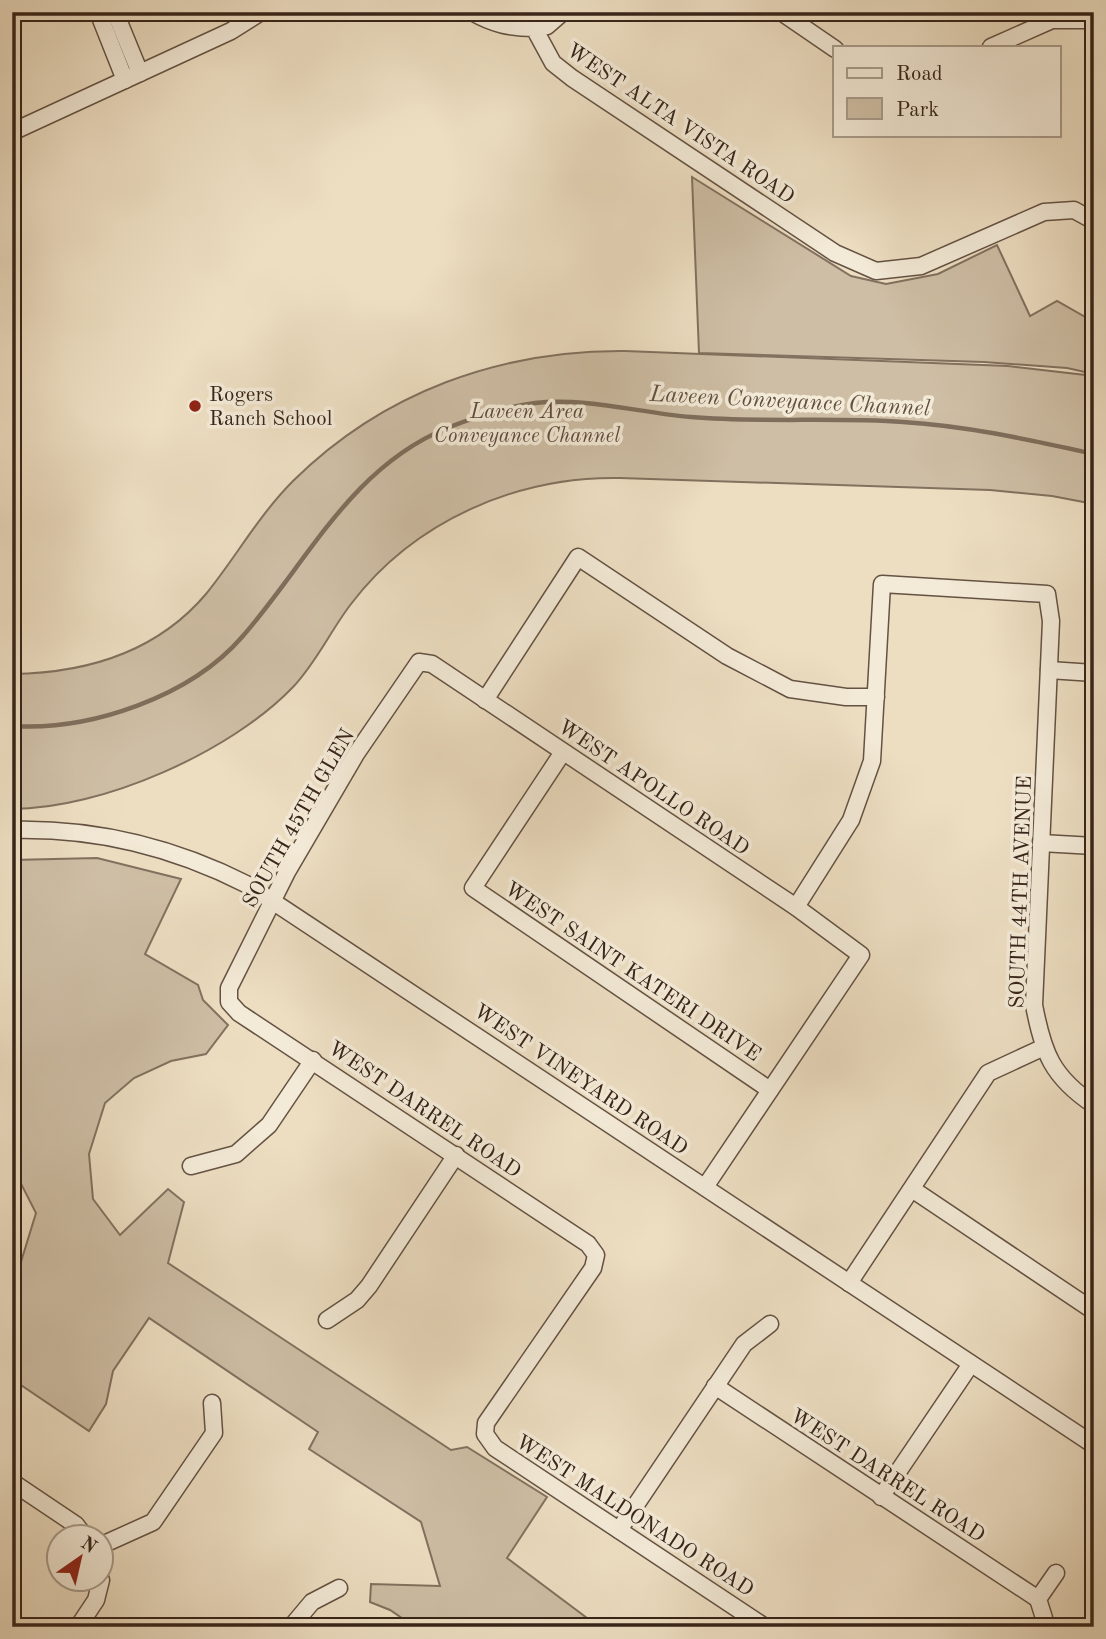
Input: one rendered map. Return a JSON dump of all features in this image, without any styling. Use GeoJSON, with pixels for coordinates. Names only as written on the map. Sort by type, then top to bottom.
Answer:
{"type":"FeatureCollection","features":[{"type":"Feature","properties":{"kind":"street"},"geometry":{"type":"LineString","coordinates":[[98,12],[125,80]]}},
{"type":"Feature","properties":{"kind":"street"},"geometry":{"type":"LineString","coordinates":[[115,12],[140,73]]}},
{"type":"Feature","properties":{"kind":"street"},"geometry":{"type":"LineString","coordinates":[[12,132],[231,31],[261,12]]}},
{"type":"Feature","properties":{"kind":"street"},"geometry":{"type":"LineString","coordinates":[[472,12],[489,23],[534,29],[547,26],[564,12]]}},
{"type":"Feature","properties":{"kind":"street"},"geometry":{"type":"LineString","coordinates":[[781,12],[833,48]]}},
{"type":"Feature","properties":{"kind":"street"},"geometry":{"type":"LineString","coordinates":[[993,46],[1052,20],[1094,20]]}},
{"type":"Feature","properties":{"kind":"street","name":"WEST ALTA VISTA ROAD"},"geometry":{"type":"LineString","coordinates":[[534,29],[553,63],[572,78],[835,253],[876,271],[920,266],[1044,212],[1074,210],[1094,221]]}},
{"type":"Feature","properties":{"kind":"street"},"geometry":{"type":"LineString","coordinates":[[485,700],[578,557],[727,656],[790,689],[846,697],[876,697],[872,761],[851,820],[796,907]]}},
{"type":"Feature","properties":{"kind":"street","name":"SOUTH 44TH AVENUE"},"geometry":{"type":"LineString","coordinates":[[876,697],[882,584],[1047,594],[1051,621],[1034,1005],[1042,1048]]}},
{"type":"Feature","properties":{"kind":"street","name":"WEST APOLLO ROAD"},"geometry":{"type":"LineString","coordinates":[[419,662],[432,664],[796,907],[861,954],[770,1090]]}},
{"type":"Feature","properties":{"kind":"street","name":"SOUTH 45TH GLEN"},"geometry":{"type":"LineString","coordinates":[[229,1002],[229,988],[273,900],[356,754],[419,662]]}},
{"type":"Feature","properties":{"kind":"street"},"geometry":{"type":"LineString","coordinates":[[1049,670],[1094,673]]}},
{"type":"Feature","properties":{"kind":"street","name":"WEST SAINT KATERI DRIVE"},"geometry":{"type":"LineString","coordinates":[[563,752],[472,888],[770,1090]]}},
{"type":"Feature","properties":{"kind":"street","name":"WEST VINEYARD ROAD"},"geometry":{"type":"LineString","coordinates":[[12,830],[102,834],[157,847],[206,863],[273,900],[1094,1445]]}},
{"type":"Feature","properties":{"kind":"street"},"geometry":{"type":"LineString","coordinates":[[1041,843],[1094,846]]}},
{"type":"Feature","properties":{"kind":"street","name":"WEST DARREL ROAD"},"geometry":{"type":"LineString","coordinates":[[229,1002],[239,1013],[588,1244],[596,1255],[593,1268],[486,1423],[485,1434]]}},
{"type":"Feature","properties":{"kind":"street"},"geometry":{"type":"LineString","coordinates":[[849,1283],[988,1073],[1042,1048],[1069,1089],[1094,1105]]}},
{"type":"Feature","properties":{"kind":"street"},"geometry":{"type":"LineString","coordinates":[[191,1166],[236,1154],[269,1125],[313,1060]]}},
{"type":"Feature","properties":{"kind":"street"},"geometry":{"type":"LineString","coordinates":[[705,1187],[770,1090]]}},
{"type":"Feature","properties":{"kind":"street"},"geometry":{"type":"LineString","coordinates":[[327,1320],[357,1300],[369,1286],[456,1155]]}},
{"type":"Feature","properties":{"kind":"street"},"geometry":{"type":"LineString","coordinates":[[912,1189],[1094,1311]]}},
{"type":"Feature","properties":{"kind":"street"},"geometry":{"type":"LineString","coordinates":[[619,1530],[744,1344],[770,1324]]}},
{"type":"Feature","properties":{"kind":"street"},"geometry":{"type":"LineString","coordinates":[[881,1497],[971,1364]]}},
{"type":"Feature","properties":{"kind":"street","name":"WEST DARREL ROAD"},"geometry":{"type":"LineString","coordinates":[[715,1386],[1038,1599]]}},
{"type":"Feature","properties":{"kind":"street"},"geometry":{"type":"LineString","coordinates":[[116,1539],[153,1522],[214,1433],[212,1403]]}},
{"type":"Feature","properties":{"kind":"street","name":"WEST MALDONADO ROAD"},"geometry":{"type":"LineString","coordinates":[[485,1434],[495,1448],[765,1627]]}},
{"type":"Feature","properties":{"kind":"street"},"geometry":{"type":"LineString","coordinates":[[12,1482],[75,1524]]}},
{"type":"Feature","properties":{"kind":"street"},"geometry":{"type":"LineString","coordinates":[[1039,1627],[1044,1618],[1038,1599],[1056,1573]]}},
{"type":"Feature","properties":{"kind":"street"},"geometry":{"type":"LineString","coordinates":[[291,1627],[312,1602],[339,1588]]}},
{"type":"Feature","properties":{"kind":"street"},"geometry":{"type":"LineString","coordinates":[[78,1627],[97,1594]]}},
{"type":"Feature","properties":{"kind":"green space"},"geometry":{"type":"Polygon","coordinates":[[[692,177],[851,276],[886,284],[938,274],[997,245],[1030,316],[1057,301],[1094,322],[1094,374],[1067,368],[984,362],[699,353],[692,177]]]}},
{"type":"Feature","properties":{"kind":"green space","name":"Laveen Area Conveyance Channel"},"geometry":{"type":"Polygon","coordinates":[[[625,351],[1008,366],[1094,376],[1094,504],[1052,496],[990,490],[620,478],[581,479],[506,495],[437,527],[405,549],[376,575],[351,604],[309,668],[293,687],[267,711],[236,733],[201,754],[124,788],[85,799],[12,809],[12,674],[40,673],[93,664],[142,645],[165,631],[206,594],[269,508],[293,481],[328,450],[365,423],[405,400],[446,382],[533,358],[625,351]]]}},
{"type":"Feature","properties":{"kind":"green space"},"geometry":{"type":"Polygon","coordinates":[[[97,858],[181,879],[145,954],[198,985],[203,1000],[228,1025],[206,1054],[171,1061],[134,1078],[105,1103],[89,1154],[93,1199],[120,1235],[168,1189],[184,1202],[168,1263],[451,1450],[467,1447],[547,1497],[507,1558],[599,1627],[415,1627],[390,1610],[370,1602],[371,1584],[440,1586],[421,1522],[309,1449],[318,1432],[149,1318],[113,1371],[106,1404],[89,1431],[12,1379],[12,1291],[36,1213],[16,1174],[12,1157],[12,860],[97,858]]]}},
{"type":"Feature","properties":{"kind":"waterway","name":"Laveen Conveyance Channel"},"geometry":{"type":"LineString","coordinates":[[12,726],[74,723],[105,716],[137,706],[195,677],[242,637],[333,519],[383,467],[413,445],[447,428],[501,410],[535,403],[574,402],[718,419],[903,422],[975,430],[1094,454]]}},
{"type":"Feature","properties":{"kind":"place","name":"Rogers Ranch School"},"geometry":{"type":"Point","coordinates":[195,406]}}]}
